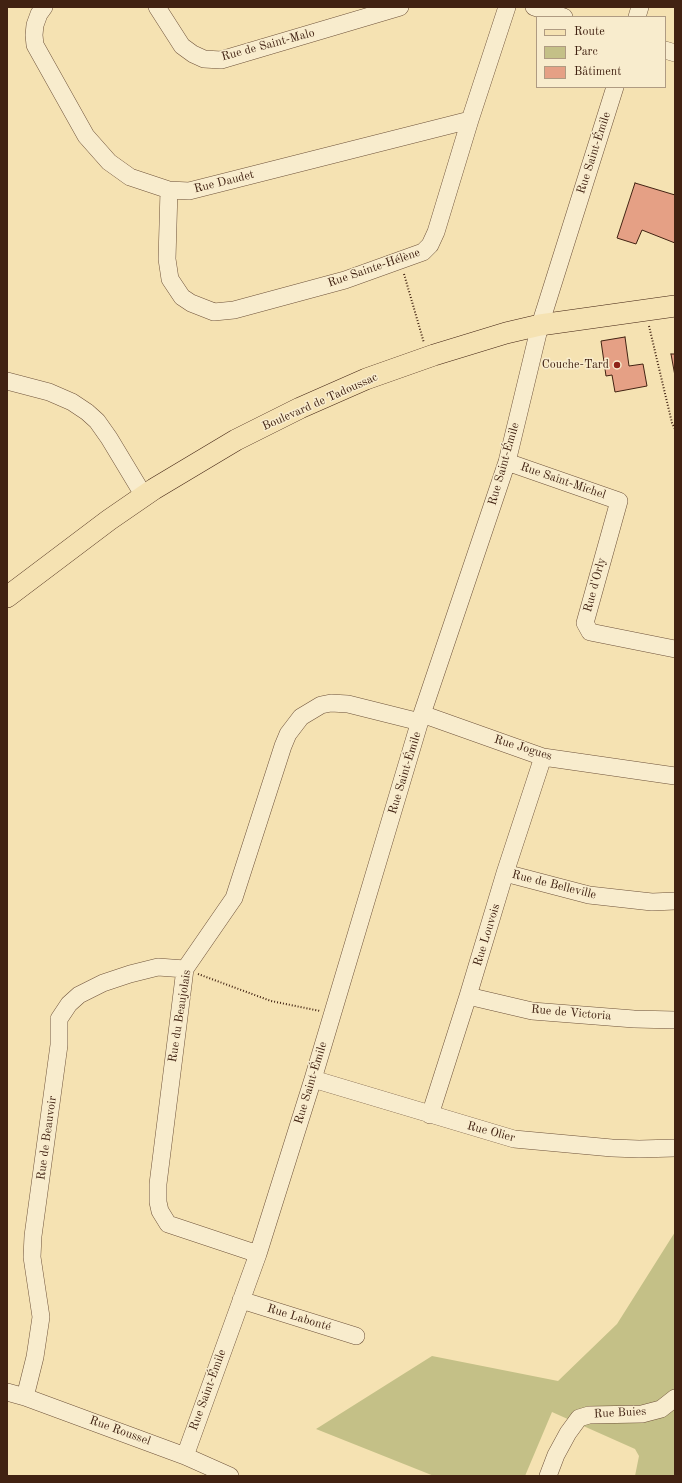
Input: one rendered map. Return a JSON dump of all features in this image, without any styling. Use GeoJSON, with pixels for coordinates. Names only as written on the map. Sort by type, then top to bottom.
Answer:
{"type":"FeatureCollection","features":[{"type":"Feature","properties":{"kind":"main road","name":"Boulevard de Tadoussac"},"geometry":{"type":"LineString","coordinates":[[7,597],[109,520],[187,468],[236,440],[300,408],[366,379],[428,357],[506,333],[540,325],[675,306]]}},
{"type":"Feature","properties":{"kind":"street","name":"Rue Daudet"},"geometry":{"type":"LineString","coordinates":[[44,7],[38,14],[35,25],[35,45],[86,136],[109,162],[130,177],[168,190],[189,191],[470,120]]}},
{"type":"Feature","properties":{"kind":"street","name":"Rue de Saint-Malo"},"geometry":{"type":"LineString","coordinates":[[157,7],[182,46],[193,54],[204,59],[221,60],[400,7]]}},
{"type":"Feature","properties":{"kind":"street","name":"Rue Sainte-Hélène"},"geometry":{"type":"LineString","coordinates":[[168,190],[166,244],[169,274],[182,297],[198,307],[214,312],[234,310],[346,280],[423,252],[430,245],[436,232],[470,120],[507,7]]}},
{"type":"Feature","properties":{"kind":"street"},"geometry":{"type":"LineString","coordinates":[[534,7],[561,16]]}},
{"type":"Feature","properties":{"kind":"street","name":"Rue Saint-Émile"},"geometry":{"type":"LineString","coordinates":[[185,1456],[258,1254],[313,1079],[421,718],[506,462],[540,325],[615,88]]}},
{"type":"Feature","properties":{"kind":"street"},"geometry":{"type":"LineString","coordinates":[[7,381],[49,392],[72,402],[87,412],[109,438],[144,496]]}},
{"type":"Feature","properties":{"kind":"street","name":"Rue Saint-Michel"},"geometry":{"type":"LineString","coordinates":[[506,462],[619,501]]}},
{"type":"Feature","properties":{"kind":"street","name":"Rue d'Orly"},"geometry":{"type":"LineString","coordinates":[[619,501],[585,623],[590,632],[675,649]]}},
{"type":"Feature","properties":{"kind":"street","name":"Rue du Beaujolais"},"geometry":{"type":"LineString","coordinates":[[258,1254],[168,1224],[160,1211],[158,1202],[158,1184],[185,969],[234,898],[288,734],[301,717],[321,705],[331,703],[348,704],[421,718]]}},
{"type":"Feature","properties":{"kind":"street","name":"Rue Jogues"},"geometry":{"type":"LineString","coordinates":[[421,718],[543,756],[675,776]]}},
{"type":"Feature","properties":{"kind":"street","name":"Rue Louvois"},"geometry":{"type":"LineString","coordinates":[[430,1114],[543,756]]}},
{"type":"Feature","properties":{"kind":"street","name":"Rue de Belleville"},"geometry":{"type":"LineString","coordinates":[[505,873],[589,895],[652,902],[675,901]]}},
{"type":"Feature","properties":{"kind":"street","name":"Rue de Beauvoir"},"geometry":{"type":"LineString","coordinates":[[25,1397],[35,1357],[41,1317],[34,1274],[32,1250],[59,1046],[59,1019],[62,1012],[79,995],[103,983],[158,967],[185,969]]}},
{"type":"Feature","properties":{"kind":"street","name":"Rue de Victoria"},"geometry":{"type":"LineString","coordinates":[[468,996],[532,1011],[634,1019],[675,1020]]}},
{"type":"Feature","properties":{"kind":"street","name":"Rue Olier"},"geometry":{"type":"LineString","coordinates":[[313,1079],[514,1139],[612,1148],[675,1148]]}},
{"type":"Feature","properties":{"kind":"street","name":"Rue Labonté"},"geometry":{"type":"LineString","coordinates":[[241,1300],[356,1336]]}},
{"type":"Feature","properties":{"kind":"street","name":"Rue Roussel"},"geometry":{"type":"LineString","coordinates":[[7,1392],[25,1397],[185,1456],[230,1476]]}},
{"type":"Feature","properties":{"kind":"street","name":"Rue Buies"},"geometry":{"type":"LineString","coordinates":[[548,1476],[556,1455],[579,1418],[589,1415],[642,1414],[661,1409],[675,1398]]}},
{"type":"Feature","properties":{"kind":"path"},"geometry":{"type":"LineString","coordinates":[[400,261],[428,357]]}},
{"type":"Feature","properties":{"kind":"path"},"geometry":{"type":"LineString","coordinates":[[646,311],[672,423],[675,429]]}},
{"type":"Feature","properties":{"kind":"path"},"geometry":{"type":"LineString","coordinates":[[185,969],[270,1001],[332,1014]]}},
{"type":"Feature","properties":{"kind":"green space"},"geometry":{"type":"Polygon","coordinates":[[[675,1232],[675,1476],[635,1476],[639,1456],[635,1449],[552,1412],[525,1476],[434,1476],[316,1429],[432,1356],[558,1381],[617,1324],[675,1232]]]}},
{"type":"Feature","properties":{"kind":"building"},"geometry":{"type":"Polygon","coordinates":[[[635,183],[675,195],[675,243],[642,230],[636,244],[617,238],[635,183]]]}},
{"type":"Feature","properties":{"kind":"building","name":"Couche-Tard"},"geometry":{"type":"Polygon","coordinates":[[[625,337],[629,366],[643,364],[647,386],[615,392],[612,375],[606,376],[601,341],[625,337]]]}},
{"type":"Feature","properties":{"kind":"building"},"geometry":{"type":"Polygon","coordinates":[[[671,354],[675,354],[675,376],[671,354]]]}},
{"type":"Feature","properties":{"kind":"place","name":"Couche-Tard"},"geometry":{"type":"Point","coordinates":[617,365]}}]}
